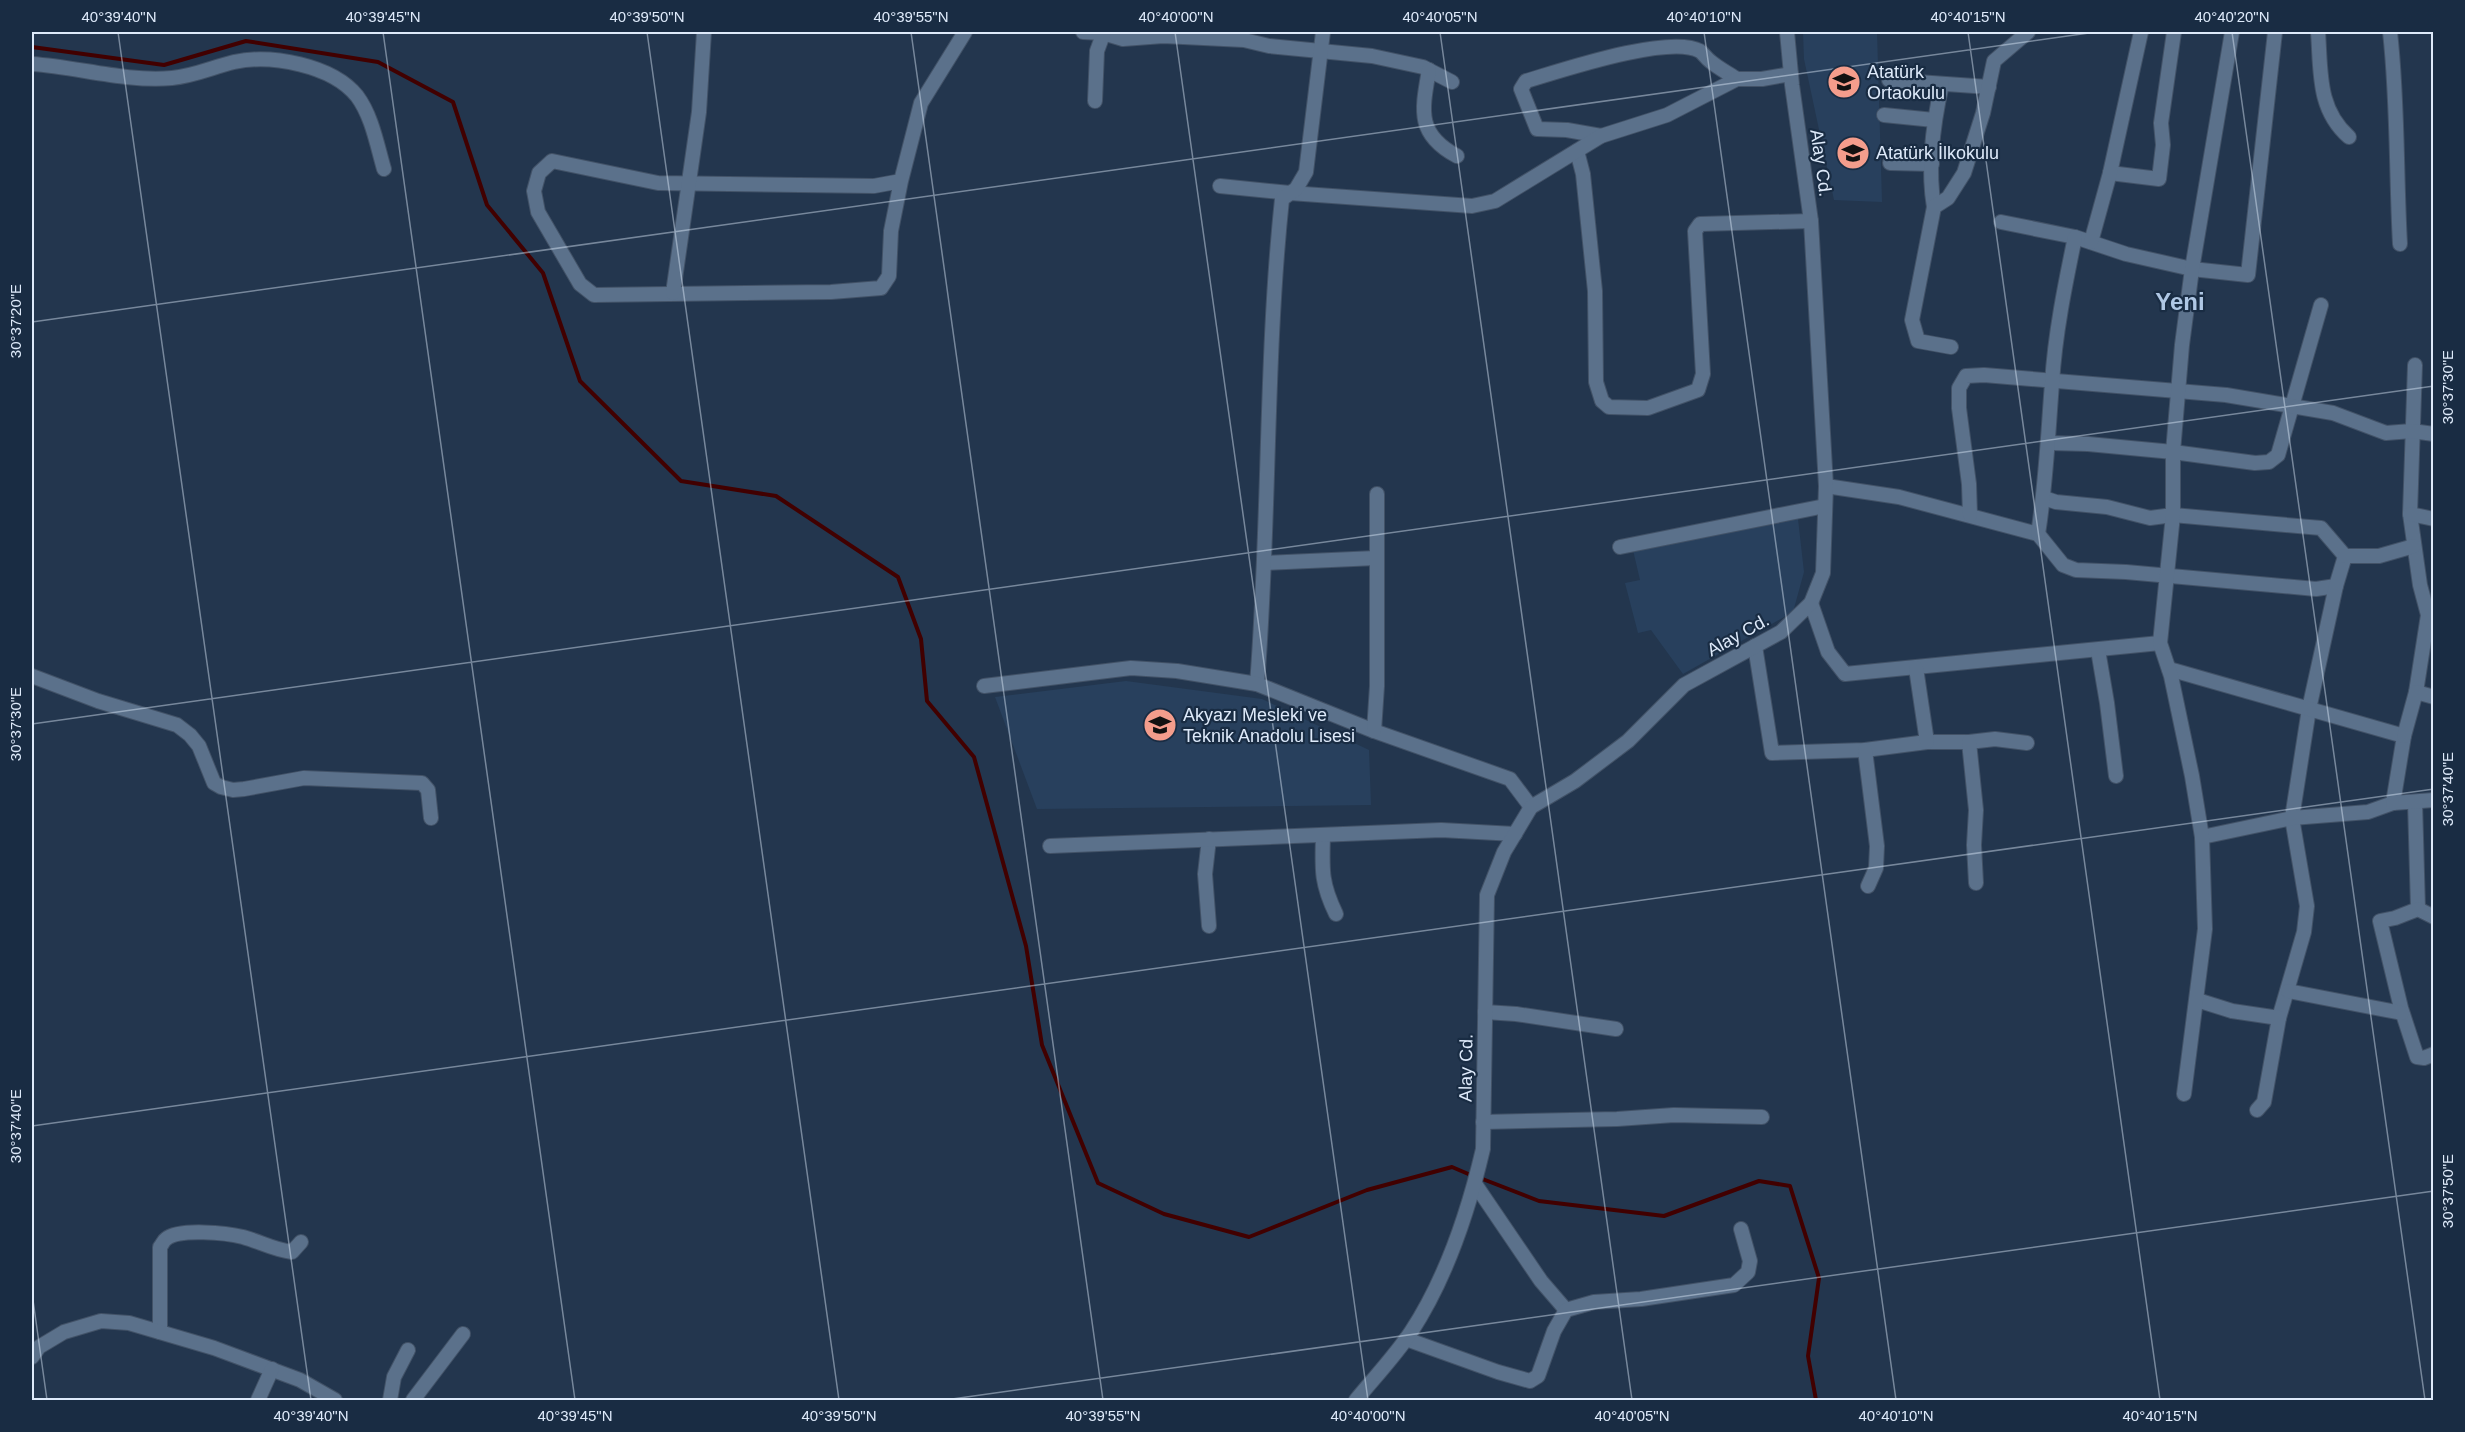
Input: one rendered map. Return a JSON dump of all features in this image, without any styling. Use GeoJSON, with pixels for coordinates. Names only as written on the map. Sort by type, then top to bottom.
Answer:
{"type":"FeatureCollection","features":[{"type":"Feature","properties":{"kind":"street"},"geometry":{"type":"LineString","coordinates":[[673,293],[699,112],[704,32]]}},
{"type":"Feature","properties":{"kind":"street"},"geometry":{"type":"LineString","coordinates":[[901,181],[874,186],[658,183],[552,161],[540,173],[534,191],[538,212],[580,284],[594,295],[831,292],[881,288],[889,276],[891,231],[921,103],[965,32]]}},
{"type":"Feature","properties":{"kind":"street"},"geometry":{"type":"LineString","coordinates":[[1083,32],[1103,32],[1123,39],[1169,34],[1221,35],[1320,51],[1372,56],[1430,70],[1452,82]]}},
{"type":"Feature","properties":{"kind":"street"},"geometry":{"type":"LineString","coordinates":[[1095,100],[1097,51],[1103,32]]}},
{"type":"Feature","properties":{"kind":"street"},"geometry":{"type":"LineString","coordinates":[[1257,684],[1265,563],[1276,259],[1282,199],[1296,189],[1306,172],[1323,32]]}},
{"type":"Feature","properties":{"kind":"street","name":"Alay Cd."},"geometry":{"type":"LineString","coordinates":[[1356,1401],[1406,1339],[1450,1259],[1474,1187],[1483,1149],[1487,895],[1504,852],[1531,807],[1575,781],[1628,741],[1684,685],[1781,632],[1811,603],[1823,573],[1826,486],[1811,221],[1787,32]]}},
{"type":"Feature","properties":{"kind":"street"},"geometry":{"type":"LineString","coordinates":[[1934,207],[1948,198],[1964,173],[1989,87],[1994,61],[2028,32]]}},
{"type":"Feature","properties":{"kind":"street"},"geometry":{"type":"LineString","coordinates":[[2091,242],[2110,173],[2141,32]]}},
{"type":"Feature","properties":{"kind":"street"},"geometry":{"type":"LineString","coordinates":[[2110,173],[2159,178],[2163,145],[2161,123],[2174,32]]}},
{"type":"Feature","properties":{"kind":"street"},"geometry":{"type":"LineString","coordinates":[[2184,1094],[2205,929],[2202,837],[2192,776],[2169,669],[2160,643],[2165,575],[2173,515],[2173,452],[2177,392],[2192,269],[2232,32]]}},
{"type":"Feature","properties":{"kind":"street"},"geometry":{"type":"LineString","coordinates":[[2001,222],[2075,237],[2126,254],[2192,269],[2248,275],[2275,32]]}},
{"type":"Feature","properties":{"kind":"street"},"geometry":{"type":"LineString","coordinates":[[2318,32],[2322,94],[2336,126],[2349,137]]}},
{"type":"Feature","properties":{"kind":"street"},"geometry":{"type":"LineString","coordinates":[[2391,32],[2396,80],[2400,244]]}},
{"type":"Feature","properties":{"kind":"street"},"geometry":{"type":"LineString","coordinates":[[1601,136],[1567,130],[1537,129],[1521,89],[1527,81],[1602,59],[1668,48],[1689,48],[1700,51],[1711,62],[1737,79]]}},
{"type":"Feature","properties":{"kind":"street"},"geometry":{"type":"LineString","coordinates":[[32,63],[140,79],[173,78],[196,74],[234,62],[272,59],[312,69],[336,78],[357,96],[370,122],[384,169]]}},
{"type":"Feature","properties":{"kind":"street"},"geometry":{"type":"LineString","coordinates":[[1430,70],[1425,94],[1425,122],[1431,138],[1457,156]]}},
{"type":"Feature","properties":{"kind":"street"},"geometry":{"type":"LineString","coordinates":[[1220,186],[1290,194],[1472,206],[1495,201],[1601,136],[1667,115],[1737,79],[1762,79],[1791,74]]}},
{"type":"Feature","properties":{"kind":"street"},"geometry":{"type":"LineString","coordinates":[[1889,80],[1989,87]]}},
{"type":"Feature","properties":{"kind":"street"},"geometry":{"type":"LineString","coordinates":[[1942,84],[1934,120],[1932,164],[1934,207],[1912,320],[1918,341],[1951,347]]}},
{"type":"Feature","properties":{"kind":"street"},"geometry":{"type":"LineString","coordinates":[[1884,115],[1934,120]]}},
{"type":"Feature","properties":{"kind":"street"},"geometry":{"type":"LineString","coordinates":[[1577,151],[1583,174],[1595,291],[1596,382],[1602,401],[1609,407],[1648,408],[1698,390],[1703,374],[1695,231],[1700,224],[1811,221]]}},
{"type":"Feature","properties":{"kind":"street"},"geometry":{"type":"LineString","coordinates":[[1890,163],[1932,164]]}},
{"type":"Feature","properties":{"kind":"street"},"geometry":{"type":"LineString","coordinates":[[2038,534],[2050,442],[2052,382],[2059,318],[2075,237]]}},
{"type":"Feature","properties":{"kind":"street"},"geometry":{"type":"LineString","coordinates":[[2050,442],[2173,452],[2255,463],[2269,462],[2278,455],[2321,305]]}},
{"type":"Feature","properties":{"kind":"street"},"geometry":{"type":"LineString","coordinates":[[2393,803],[2404,736],[2416,692],[2431,609],[2420,585],[2410,514],[2415,365]]}},
{"type":"Feature","properties":{"kind":"street"},"geometry":{"type":"LineString","coordinates":[[1970,515],[1959,388],[1966,376],[2226,395],[2333,413],[2386,434],[2412,431],[2433,434]]}},
{"type":"Feature","properties":{"kind":"street"},"geometry":{"type":"LineString","coordinates":[[1826,486],[1899,497],[2038,534],[2064,565],[2076,570],[2165,575],[2316,589],[2336,585]]}},
{"type":"Feature","properties":{"kind":"street"},"geometry":{"type":"LineString","coordinates":[[1374,731],[1377,686],[1377,494]]}},
{"type":"Feature","properties":{"kind":"street"},"geometry":{"type":"LineString","coordinates":[[2044,498],[2107,507],[2150,518],[2173,515],[2321,528],[2346,556],[2379,556],[2414,546]]}},
{"type":"Feature","properties":{"kind":"street"},"geometry":{"type":"LineString","coordinates":[[1620,547],[1825,506]]}},
{"type":"Feature","properties":{"kind":"street"},"geometry":{"type":"LineString","coordinates":[[2410,514],[2433,519]]}},
{"type":"Feature","properties":{"kind":"street"},"geometry":{"type":"LineString","coordinates":[[2257,1110],[2264,1102],[2279,1018],[2304,932],[2307,906],[2292,818],[2309,709],[2336,585],[2346,556]]}},
{"type":"Feature","properties":{"kind":"street"},"geometry":{"type":"LineString","coordinates":[[1265,563],[1376,558]]}},
{"type":"Feature","properties":{"kind":"street"},"geometry":{"type":"LineString","coordinates":[[1811,603],[1828,652],[1845,674],[2160,643]]}},
{"type":"Feature","properties":{"kind":"street"},"geometry":{"type":"LineString","coordinates":[[1755,646],[1772,753],[1865,750],[1927,742],[1970,742],[1995,739],[2027,743]]}},
{"type":"Feature","properties":{"kind":"street"},"geometry":{"type":"LineString","coordinates":[[2098,650],[2116,776]]}},
{"type":"Feature","properties":{"kind":"street"},"geometry":{"type":"LineString","coordinates":[[1916,668],[1927,742]]}},
{"type":"Feature","properties":{"kind":"street"},"geometry":{"type":"LineString","coordinates":[[984,686],[1131,669],[1177,671],[1257,684],[1374,731],[1510,779],[1531,807]]}},
{"type":"Feature","properties":{"kind":"street"},"geometry":{"type":"LineString","coordinates":[[2169,669],[2404,736]]}},
{"type":"Feature","properties":{"kind":"street"},"geometry":{"type":"LineString","coordinates":[[32,676],[98,701],[177,725],[199,746],[214,783],[220,787],[233,790],[304,778],[422,783],[428,790],[431,818]]}},
{"type":"Feature","properties":{"kind":"street"},"geometry":{"type":"LineString","coordinates":[[2416,692],[2433,696]]}},
{"type":"Feature","properties":{"kind":"street"},"geometry":{"type":"LineString","coordinates":[[1970,742],[1976,810],[1974,844],[1976,883]]}},
{"type":"Feature","properties":{"kind":"street"},"geometry":{"type":"LineString","coordinates":[[1865,750],[1877,846],[1876,868],[1868,886]]}},
{"type":"Feature","properties":{"kind":"street"},"geometry":{"type":"LineString","coordinates":[[2202,837],[2292,818],[2368,812],[2393,803],[2433,800]]}},
{"type":"Feature","properties":{"kind":"street"},"geometry":{"type":"LineString","coordinates":[[2415,802],[2418,909]]}},
{"type":"Feature","properties":{"kind":"street"},"geometry":{"type":"LineString","coordinates":[[1050,846],[1441,830],[1515,834]]}},
{"type":"Feature","properties":{"kind":"street"},"geometry":{"type":"LineString","coordinates":[[1323,836],[1322,866],[1325,890],[1336,914]]}},
{"type":"Feature","properties":{"kind":"street"},"geometry":{"type":"LineString","coordinates":[[1209,839],[1205,874],[1209,926]]}},
{"type":"Feature","properties":{"kind":"street"},"geometry":{"type":"LineString","coordinates":[[2433,917],[2418,909],[2380,921],[2403,1013],[2417,1057],[2424,1058],[2433,1054]]}},
{"type":"Feature","properties":{"kind":"street"},"geometry":{"type":"LineString","coordinates":[[2288,991],[2403,1013]]}},
{"type":"Feature","properties":{"kind":"street"},"geometry":{"type":"LineString","coordinates":[[2197,1000],[2232,1011],[2279,1018]]}},
{"type":"Feature","properties":{"kind":"street"},"geometry":{"type":"LineString","coordinates":[[1485,1012],[1516,1014],[1616,1029]]}},
{"type":"Feature","properties":{"kind":"street"},"geometry":{"type":"LineString","coordinates":[[1483,1122],[1617,1119],[1674,1115],[1762,1117]]}},
{"type":"Feature","properties":{"kind":"street"},"geometry":{"type":"LineString","coordinates":[[1474,1187],[1541,1281],[1566,1310]]}},
{"type":"Feature","properties":{"kind":"street"},"geometry":{"type":"LineString","coordinates":[[1406,1339],[1497,1372],[1530,1381],[1538,1376],[1554,1331],[1566,1310],[1594,1302],[1641,1299],[1734,1285],[1748,1272],[1750,1261],[1741,1229]]}},
{"type":"Feature","properties":{"kind":"street"},"geometry":{"type":"LineString","coordinates":[[160,1332],[160,1247],[166,1239],[181,1233],[214,1233],[243,1237],[277,1250],[292,1252],[301,1242]]}},
{"type":"Feature","properties":{"kind":"street"},"geometry":{"type":"LineString","coordinates":[[33,1353],[64,1332],[101,1321],[129,1323],[214,1348],[272,1369],[300,1380],[314,1395],[335,1401]]}},
{"type":"Feature","properties":{"kind":"street"},"geometry":{"type":"LineString","coordinates":[[413,1401],[463,1334]]}},
{"type":"Feature","properties":{"kind":"street"},"geometry":{"type":"LineString","coordinates":[[390,1401],[394,1377],[408,1350]]}},
{"type":"Feature","properties":{"kind":"street"},"geometry":{"type":"LineString","coordinates":[[258,1401],[272,1369]]}},
{"type":"Feature","properties":{"kind":"shaded area"},"geometry":{"type":"Polygon","coordinates":[[[1803,32],[1877,32],[1882,202],[1834,200],[1804,59],[1803,32]]]}},
{"type":"Feature","properties":{"kind":"shaded area"},"geometry":{"type":"Polygon","coordinates":[[[1798,519],[1804,572],[1793,612],[1683,674],[1651,630],[1638,633],[1625,583],[1640,580],[1633,550],[1798,519]]]}},
{"type":"Feature","properties":{"kind":"shaded area","name":"Akyazı Mesleki ve Teknik Anadolu Lisesi"},"geometry":{"type":"Polygon","coordinates":[[[1126,681],[1262,699],[1369,750],[1371,805],[1037,809],[995,697],[1126,681]]]}},
{"type":"Feature","properties":{"kind":"waterway"},"geometry":{"type":"LineString","coordinates":[[32,47],[164,65],[246,41],[378,62],[453,102],[487,205],[543,273],[580,381],[681,481],[776,496],[898,577],[921,639],[927,701],[974,757],[1026,946],[1042,1045],[1098,1183],[1164,1214],[1249,1237],[1367,1190],[1452,1167],[1473,1176]]}},
{"type":"Feature","properties":{"kind":"waterway"},"geometry":{"type":"LineString","coordinates":[[1480,1178],[1539,1201],[1664,1216],[1759,1181],[1790,1186],[1819,1278],[1808,1356],[1816,1400]]}},
{"type":"Feature","properties":{"kind":"place","name":"Atatürk Ortaokulu"},"geometry":{"type":"Point","coordinates":[1844,82]}},
{"type":"Feature","properties":{"kind":"place","name":"Atatürk İlkokulu"},"geometry":{"type":"Point","coordinates":[1853,153]}},
{"type":"Feature","properties":{"kind":"place","name":"Akyazı Mesleki ve Teknik Anadolu Lisesi"},"geometry":{"type":"Point","coordinates":[1160,725]}},
{"type":"Feature","properties":{"kind":"district","name":"Yeni"},"geometry":{"type":"Point","coordinates":[2180,301]}}]}
